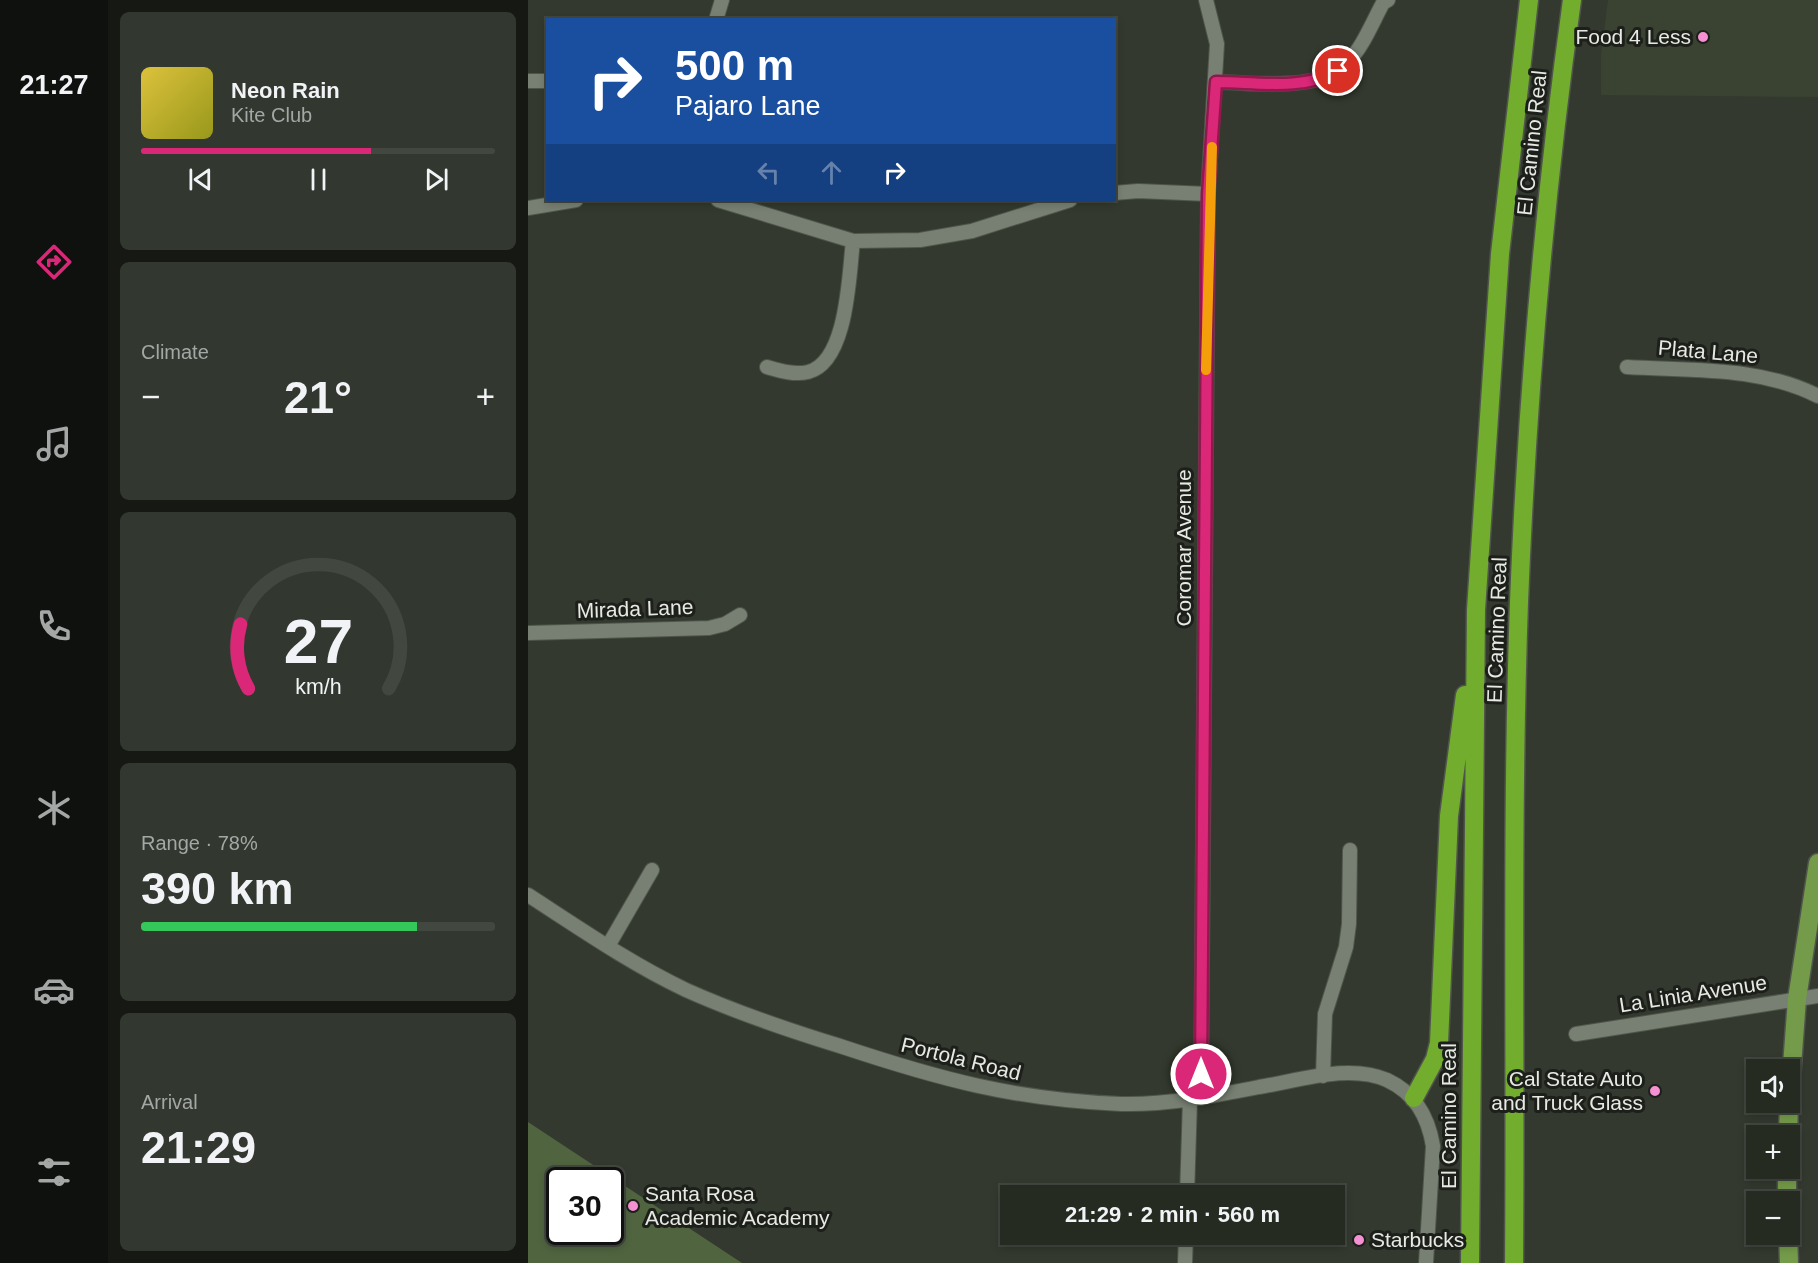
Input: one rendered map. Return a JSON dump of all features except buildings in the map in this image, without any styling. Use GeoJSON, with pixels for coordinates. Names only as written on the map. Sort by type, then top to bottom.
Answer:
{"type":"FeatureCollection","features":[{"type":"Feature","properties":{"kind":"highway","name":"El Camino Real"},"geometry":{"type":"LineString","coordinates":[[1470,1263],[1476,610],[1500,254],[1529,0]]}},
{"type":"Feature","properties":{"kind":"highway","name":"El Camino Real"},"geometry":{"type":"LineString","coordinates":[[1514,1258],[1513,1083],[1520,592],[1534,346],[1550,177],[1572,0]]}},
{"type":"Feature","properties":{"kind":"highway"},"geometry":{"type":"LineString","coordinates":[[1414,1098],[1435,1059],[1439,1043],[1449,816],[1476,610]]}},
{"type":"Feature","properties":{"kind":"main road"},"geometry":{"type":"LineString","coordinates":[[1793,1059],[1797,999],[1818,863]]}},
{"type":"Feature","properties":{"kind":"main road"},"geometry":{"type":"LineString","coordinates":[[1788,1245],[1789,1263]]}},
{"type":"Feature","properties":{"kind":"street"},"geometry":{"type":"LineString","coordinates":[[717,18],[722,0]]}},
{"type":"Feature","properties":{"kind":"street","name":"Coromar Avenue"},"geometry":{"type":"LineString","coordinates":[[1188,1185],[1195,1098],[1208,194],[1216,82],[1215,32],[1206,0]]}},
{"type":"Feature","properties":{"kind":"street"},"geometry":{"type":"LineString","coordinates":[[1216,82],[1305,82],[1328,77],[1347,64],[1383,3],[1388,0]]}},
{"type":"Feature","properties":{"kind":"street"},"geometry":{"type":"LineString","coordinates":[[528,81],[546,81]]}},
{"type":"Feature","properties":{"kind":"street"},"geometry":{"type":"LineString","coordinates":[[1116,193],[1138,191],[1208,194]]}},
{"type":"Feature","properties":{"kind":"street"},"geometry":{"type":"LineString","coordinates":[[528,208],[570,201]]}},
{"type":"Feature","properties":{"kind":"street"},"geometry":{"type":"LineString","coordinates":[[721,201],[853,241],[920,240],[972,231],[1067,201]]}},
{"type":"Feature","properties":{"kind":"street"},"geometry":{"type":"LineString","coordinates":[[767,367],[793,374],[811,371],[825,360],[841,332],[853,241]]}},
{"type":"Feature","properties":{"kind":"street","name":"Plata Lane"},"geometry":{"type":"LineString","coordinates":[[1627,367],[1727,371],[1755,376],[1818,396]]}},
{"type":"Feature","properties":{"kind":"street","name":"Mirada Lane"},"geometry":{"type":"LineString","coordinates":[[528,633],[709,628],[740,615]]}},
{"type":"Feature","properties":{"kind":"street"},"geometry":{"type":"LineString","coordinates":[[1323,1076],[1325,1014],[1346,947],[1349,924],[1350,850]]}},
{"type":"Feature","properties":{"kind":"street"},"geometry":{"type":"LineString","coordinates":[[608,946],[652,870]]}},
{"type":"Feature","properties":{"kind":"street","name":"Portola Road"},"geometry":{"type":"LineString","coordinates":[[528,895],[608,946],[685,989],[787,1029],[938,1078],[1037,1099],[1139,1104],[1195,1098],[1350,1073],[1386,1080],[1414,1098]]}},
{"type":"Feature","properties":{"kind":"street","name":"La Linia Avenue"},"geometry":{"type":"LineString","coordinates":[[1576,1034],[1818,996]]}},
{"type":"Feature","properties":{"kind":"street"},"geometry":{"type":"LineString","coordinates":[[1414,1098],[1430,1126],[1433,1146],[1426,1263]]}},
{"type":"Feature","properties":{"kind":"street"},"geometry":{"type":"LineString","coordinates":[[1185,1263],[1186,1245]]}},
{"type":"Feature","properties":{"kind":"shaded area"},"geometry":{"type":"Polygon","coordinates":[[[1608,0],[1818,0],[1818,97],[1601,95],[1601,54],[1608,0]]]}},
{"type":"Feature","properties":{"kind":"green space","name":"Santa Rosa Academic Academy"},"geometry":{"type":"Polygon","coordinates":[[[528,1122],[596,1167],[546,1167],[546,1245],[624,1245],[624,1185],[742,1263],[528,1263],[528,1122]]]}},
{"type":"Feature","properties":{"kind":"slow traffic"},"geometry":{"type":"LineString","coordinates":[[1206,370],[1208,194],[1212,147]]}},
{"type":"Feature","properties":{"kind":"place","name":"Food 4 Less"},"geometry":{"type":"Point","coordinates":[1703,37]}},
{"type":"Feature","properties":{"kind":"place","name":"Cal State Auto and Truck Glass"},"geometry":{"type":"Point","coordinates":[1655,1091]}},
{"type":"Feature","properties":{"kind":"place","name":"Santa Rosa Academic Academy"},"geometry":{"type":"Point","coordinates":[633,1206]}},
{"type":"Feature","properties":{"kind":"place","name":"Starbucks"},"geometry":{"type":"Point","coordinates":[1359,1240]}},
{"type":"Feature","properties":{"kind":"route"},"geometry":{"type":"LineString","coordinates":[[1201,1074],[1208,194],[1216,82],[1317,81],[1338,71]]}}]}
